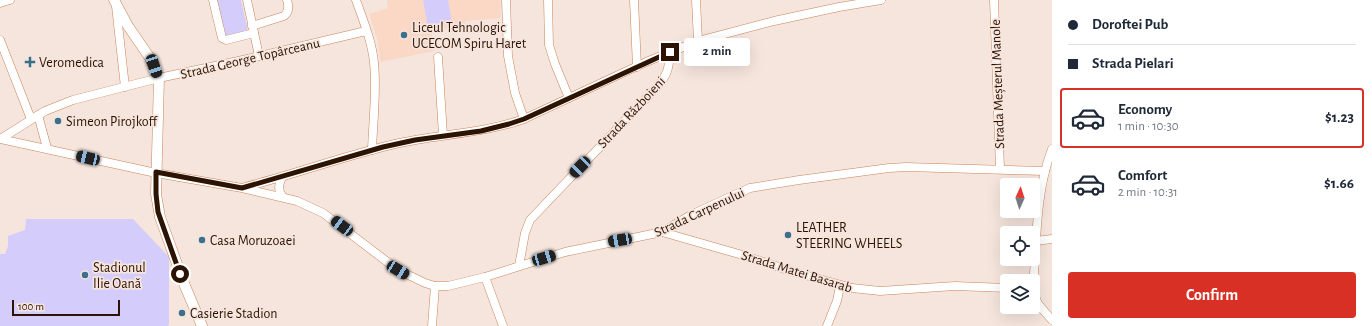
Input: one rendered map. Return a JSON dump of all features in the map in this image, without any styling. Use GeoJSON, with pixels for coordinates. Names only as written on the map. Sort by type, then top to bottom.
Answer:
{"type":"FeatureCollection","features":[{"type":"Feature","properties":{"kind":"street"},"geometry":{"type":"LineString","coordinates":[[0,3],[10,0]]}},
{"type":"Feature","properties":{"kind":"street"},"geometry":{"type":"LineString","coordinates":[[213,0],[223,40],[229,40],[284,16],[288,9],[287,0]]}},
{"type":"Feature","properties":{"kind":"street"},"geometry":{"type":"LineString","coordinates":[[246,0],[259,56]]}},
{"type":"Feature","properties":{"kind":"street"},"geometry":{"type":"LineString","coordinates":[[356,0],[373,54],[375,76],[372,150]]}},
{"type":"Feature","properties":{"kind":"street"},"geometry":{"type":"LineString","coordinates":[[506,0],[506,25],[509,61],[515,93],[524,119]]}},
{"type":"Feature","properties":{"kind":"street"},"geometry":{"type":"LineString","coordinates":[[548,0],[549,45],[555,64],[570,98]]}},
{"type":"Feature","properties":{"kind":"street"},"geometry":{"type":"LineString","coordinates":[[634,0],[636,67]]}},
{"type":"Feature","properties":{"kind":"street"},"geometry":{"type":"LineString","coordinates":[[696,0],[698,41]]}},
{"type":"Feature","properties":{"kind":"street"},"geometry":{"type":"LineString","coordinates":[[242,188],[372,150],[415,140],[489,129],[524,119],[636,67],[698,41],[839,3],[881,0]]}},
{"type":"Feature","properties":{"kind":"street","name":"Strada Meșterul Manole"},"geometry":{"type":"LineString","coordinates":[[994,0],[1000,169]]}},
{"type":"Feature","properties":{"kind":"street"},"geometry":{"type":"LineString","coordinates":[[114,2],[128,26],[150,58],[159,78],[156,200],[160,217],[185,286],[202,326]]}},
{"type":"Feature","properties":{"kind":"street"},"geometry":{"type":"LineString","coordinates":[[114,2],[126,87]]}},
{"type":"Feature","properties":{"kind":"street","name":"Strada George Topârceanu"},"geometry":{"type":"LineString","coordinates":[[1,138],[34,117],[63,103],[159,78],[366,31]]}},
{"type":"Feature","properties":{"kind":"street"},"geometry":{"type":"LineString","coordinates":[[0,40],[48,148]]}},
{"type":"Feature","properties":{"kind":"street","name":"Strada Războieni"},"geometry":{"type":"LineString","coordinates":[[519,266],[524,233],[530,220],[657,87],[666,75],[669,66],[670,52]]}},
{"type":"Feature","properties":{"kind":"street"},"geometry":{"type":"LineString","coordinates":[[438,57],[443,135]]}},
{"type":"Feature","properties":{"kind":"street","name":"Strada Carpenului"},"geometry":{"type":"LineString","coordinates":[[1,138],[156,172],[242,188],[307,204],[323,212],[398,270],[424,283],[435,286],[448,286],[485,277],[565,252],[662,232],[691,216],[750,188],[771,184],[906,167],[1044,171]]}},
{"type":"Feature","properties":{"kind":"street"},"geometry":{"type":"LineString","coordinates":[[1038,226],[1044,171],[1052,149]]}},
{"type":"Feature","properties":{"kind":"street"},"geometry":{"type":"LineString","coordinates":[[282,177],[279,190],[283,197]]}},
{"type":"Feature","properties":{"kind":"street","name":"Strada Matei Basarab"},"geometry":{"type":"LineString","coordinates":[[662,232],[739,254],[840,286],[880,291],[955,286],[1000,288]]}},
{"type":"Feature","properties":{"kind":"street"},"geometry":{"type":"LineString","coordinates":[[1040,240],[1052,239]]}},
{"type":"Feature","properties":{"kind":"street"},"geometry":{"type":"LineString","coordinates":[[485,277],[503,326]]}},
{"type":"Feature","properties":{"kind":"street"},"geometry":{"type":"LineString","coordinates":[[432,326],[435,286]]}},
{"type":"Feature","properties":{"kind":"street"},"geometry":{"type":"LineString","coordinates":[[827,326],[837,301],[840,286]]}},
{"type":"Feature","properties":{"kind":"street"},"geometry":{"type":"LineString","coordinates":[[1040,306],[1052,320]]}},
{"type":"Feature","properties":{"kind":"shaded area"},"geometry":{"type":"Polygon","coordinates":[[[217,0],[241,0],[248,31],[224,36],[217,0]]]}},
{"type":"Feature","properties":{"kind":"shaded area","name":"Liceul Tehnologic UCECOM Spiru Haret"},"geometry":{"type":"Polygon","coordinates":[[[387,0],[500,0],[501,18],[465,21],[465,27],[431,30],[434,51],[380,62],[378,41],[369,14],[388,8],[387,0]]]}},
{"type":"Feature","properties":{"kind":"shaded area"},"geometry":{"type":"Polygon","coordinates":[[[423,0],[448,0],[452,23],[428,27],[423,0]]]}},
{"type":"Feature","properties":{"kind":"shaded area","name":"Stadionul Ilie Oană"},"geometry":{"type":"Polygon","coordinates":[[[26,219],[133,219],[169,257],[168,326],[0,326],[0,254],[5,254],[8,246],[8,236],[25,230],[26,219]]]}},
{"type":"Feature","properties":{"kind":"place","name":"Liceul Tehnologic UCECOM Spiru Haret"},"geometry":{"type":"Point","coordinates":[404,35]}},
{"type":"Feature","properties":{"kind":"place","name":"Veromedica"},"geometry":{"type":"Point","coordinates":[30,62]}},
{"type":"Feature","properties":{"kind":"place","name":"Simeon Pirojkoff"},"geometry":{"type":"Point","coordinates":[58,121]}},
{"type":"Feature","properties":{"kind":"place","name":"LEATHER STEERING WHEELS"},"geometry":{"type":"Point","coordinates":[788,235]}},
{"type":"Feature","properties":{"kind":"place","name":"Casa Moruzoaei"},"geometry":{"type":"Point","coordinates":[202,240]}},
{"type":"Feature","properties":{"kind":"place","name":"Stadionul Ilie Oană"},"geometry":{"type":"Point","coordinates":[85,275]}},
{"type":"Feature","properties":{"kind":"place","name":"Casierie Stadion"},"geometry":{"type":"Point","coordinates":[182,313]}},
{"type":"Feature","properties":{"kind":"route"},"geometry":{"type":"LineString","coordinates":[[180,274],[158,212],[156,200],[156,172],[242,188],[394,144],[443,135],[481,131],[509,124],[524,119],[670,52]]}}]}
